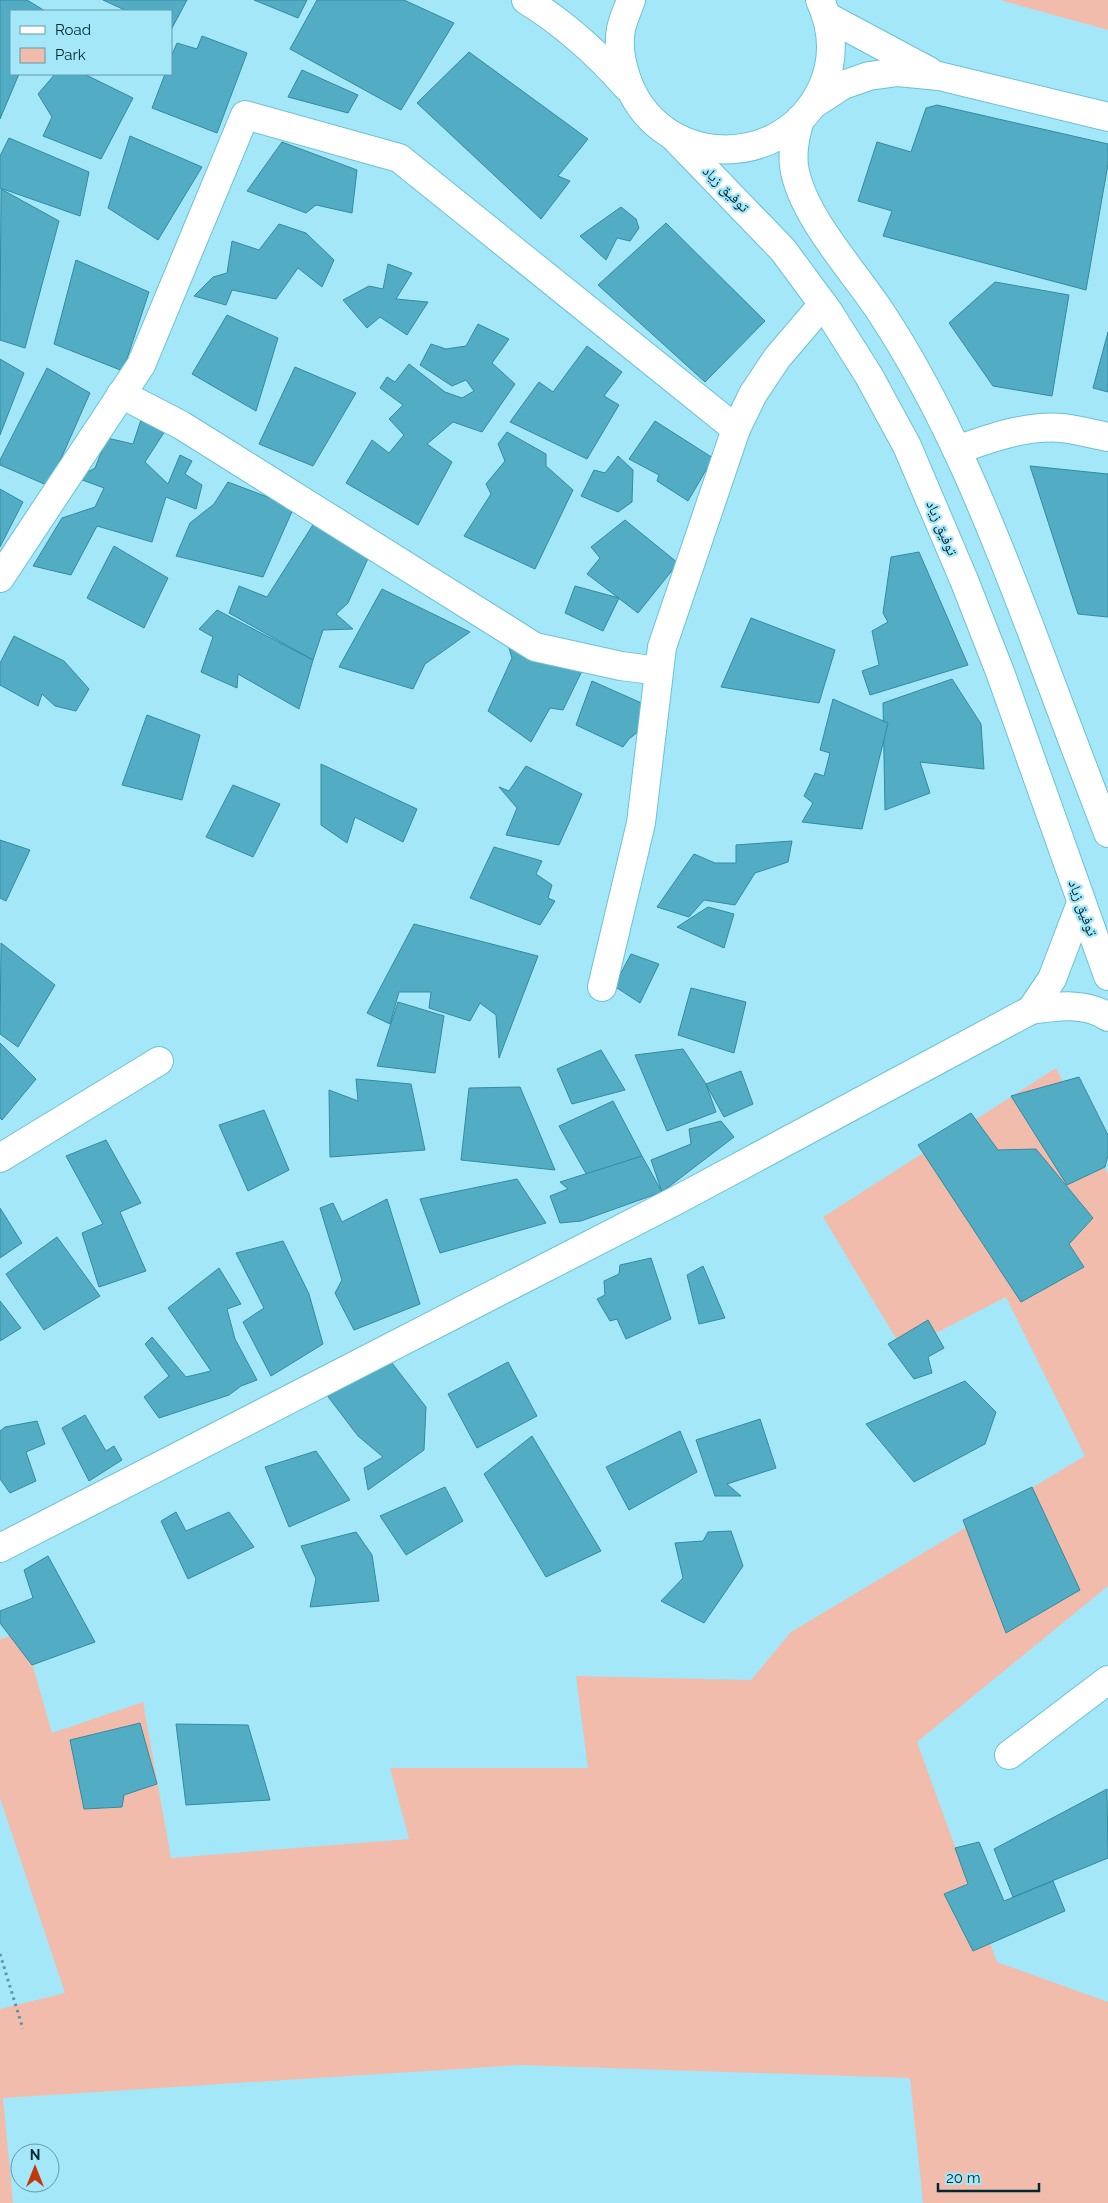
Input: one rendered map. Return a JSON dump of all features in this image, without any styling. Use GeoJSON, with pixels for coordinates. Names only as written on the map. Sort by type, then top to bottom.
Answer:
{"type":"FeatureCollection","features":[{"type":"Feature","properties":{"kind":"street"},"geometry":{"type":"LineString","coordinates":[[526,0],[570,30],[605,61],[631,92],[649,118],[675,138],[705,148],[737,150],[768,142],[794,126],[807,112],[843,85],[869,76],[898,72],[939,76],[1108,117]]}},
{"type":"Feature","properties":{"kind":"street"},"geometry":{"type":"LineString","coordinates":[[631,0],[621,30],[621,61],[631,92]]}},
{"type":"Feature","properties":{"kind":"street"},"geometry":{"type":"LineString","coordinates":[[822,5],[939,76]]}},
{"type":"Feature","properties":{"kind":"street"},"geometry":{"type":"LineString","coordinates":[[822,5],[831,47],[827,77],[807,112],[794,142],[794,164],[806,203],[916,369],[957,450],[985,511],[1108,833]]}},
{"type":"Feature","properties":{"kind":"street"},"geometry":{"type":"LineString","coordinates":[[0,578],[141,365],[245,116],[399,158],[736,429]]}},
{"type":"Feature","properties":{"kind":"street","name":"توفيق زياد"},"geometry":{"type":"LineString","coordinates":[[675,138],[783,250],[823,304],[869,376],[907,446],[964,580],[996,663],[1108,976]]}},
{"type":"Feature","properties":{"kind":"street"},"geometry":{"type":"LineString","coordinates":[[602,987],[641,823],[662,647],[736,429],[753,394],[777,358],[823,304]]}},
{"type":"Feature","properties":{"kind":"street"},"geometry":{"type":"LineString","coordinates":[[121,394],[181,425],[535,647],[621,666],[659,671]]}},
{"type":"Feature","properties":{"kind":"street"},"geometry":{"type":"LineString","coordinates":[[957,450],[989,438],[1018,431],[1061,428],[1108,437]]}},
{"type":"Feature","properties":{"kind":"street"},"geometry":{"type":"LineString","coordinates":[[1031,1010],[1052,979],[1081,903]]}},
{"type":"Feature","properties":{"kind":"street"},"geometry":{"type":"LineString","coordinates":[[0,1548],[677,1200],[1031,1010],[1060,1005],[1097,1010],[1108,1018]]}},
{"type":"Feature","properties":{"kind":"street"},"geometry":{"type":"LineString","coordinates":[[0,1158],[159,1061]]}},
{"type":"Feature","properties":{"kind":"street"},"geometry":{"type":"LineString","coordinates":[[1009,1755],[1108,1680]]}},
{"type":"Feature","properties":{"kind":"path"},"geometry":{"type":"LineString","coordinates":[[0,1954],[23,2029]]}},
{"type":"Feature","properties":{"kind":"green space"},"geometry":{"type":"Polygon","coordinates":[[[1000,0],[1108,0],[1108,30],[1000,0]]]}},
{"type":"Feature","properties":{"kind":"green space"},"geometry":{"type":"Polygon","coordinates":[[[1056,1068],[1108,1174],[1108,1586],[917,1742],[997,1962],[1108,2002],[1108,2203],[923,2203],[910,2078],[520,2065],[3,2098],[10,2172],[10,2193],[12,2193],[13,2203],[0,2203],[0,2009],[65,1993],[0,1798],[0,1639],[23,1632],[52,1733],[143,1702],[171,1858],[409,1839],[390,1768],[588,1768],[576,1676],[751,1680],[791,1632],[1085,1456],[1006,1297],[903,1350],[823,1217],[1056,1068]]]}},
{"type":"Feature","properties":{"kind":"building"},"geometry":{"type":"Polygon","coordinates":[[[0,0],[27,0],[43,10],[10,10],[10,75],[19,75],[0,119],[0,0]]]}},
{"type":"Feature","properties":{"kind":"building"},"geometry":{"type":"Polygon","coordinates":[[[103,0],[187,0],[172,28],[172,10],[125,10],[103,0]]]}},
{"type":"Feature","properties":{"kind":"building"},"geometry":{"type":"Polygon","coordinates":[[[254,0],[307,0],[298,18],[254,0]]]}},
{"type":"Feature","properties":{"kind":"building"},"geometry":{"type":"Polygon","coordinates":[[[317,0],[404,0],[454,23],[401,110],[290,49],[317,0]]]}},
{"type":"Feature","properties":{"kind":"building"},"geometry":{"type":"Polygon","coordinates":[[[202,36],[247,53],[217,133],[152,108],[165,75],[172,75],[172,55],[177,43],[197,49],[202,36]]]}},
{"type":"Feature","properties":{"kind":"building"},"geometry":{"type":"Polygon","coordinates":[[[469,52],[588,139],[558,176],[570,181],[541,219],[417,103],[469,52]]]}},
{"type":"Feature","properties":{"kind":"building"},"geometry":{"type":"Polygon","coordinates":[[[302,70],[358,95],[348,113],[288,97],[302,70]]]}},
{"type":"Feature","properties":{"kind":"building"},"geometry":{"type":"Polygon","coordinates":[[[54,75],[86,75],[133,98],[101,159],[43,136],[52,117],[38,94],[54,75]]]}},
{"type":"Feature","properties":{"kind":"building"},"geometry":{"type":"Polygon","coordinates":[[[937,105],[1108,144],[1108,164],[1086,290],[883,236],[892,211],[858,201],[877,142],[911,152],[926,108],[937,105]]]}},
{"type":"Feature","properties":{"kind":"building"},"geometry":{"type":"Polygon","coordinates":[[[130,136],[202,167],[158,240],[108,208],[130,136]]]}},
{"type":"Feature","properties":{"kind":"building"},"geometry":{"type":"Polygon","coordinates":[[[9,138],[89,172],[80,216],[0,188],[0,156],[9,138]]]}},
{"type":"Feature","properties":{"kind":"building"},"geometry":{"type":"Polygon","coordinates":[[[282,142],[357,170],[352,213],[316,205],[306,213],[247,191],[282,142]]]}},
{"type":"Feature","properties":{"kind":"building"},"geometry":{"type":"Polygon","coordinates":[[[1,189],[59,221],[25,348],[0,340],[1,189]]]}},
{"type":"Feature","properties":{"kind":"building"},"geometry":{"type":"Polygon","coordinates":[[[621,207],[636,219],[639,228],[630,241],[617,238],[606,260],[580,236],[621,207]]]}},
{"type":"Feature","properties":{"kind":"building"},"geometry":{"type":"Polygon","coordinates":[[[666,223],[765,321],[705,382],[598,285],[666,223]]]}},
{"type":"Feature","properties":{"kind":"building"},"geometry":{"type":"Polygon","coordinates":[[[279,224],[306,233],[334,260],[322,287],[298,268],[276,299],[232,290],[226,305],[194,296],[213,277],[227,273],[232,241],[259,250],[279,224]]]}},
{"type":"Feature","properties":{"kind":"building"},"geometry":{"type":"Polygon","coordinates":[[[76,260],[149,292],[123,371],[54,344],[76,260]]]}},
{"type":"Feature","properties":{"kind":"building"},"geometry":{"type":"Polygon","coordinates":[[[388,264],[412,273],[396,299],[428,302],[407,335],[380,317],[367,328],[343,300],[369,286],[383,289],[388,264]]]}},
{"type":"Feature","properties":{"kind":"building"},"geometry":{"type":"Polygon","coordinates":[[[995,282],[1069,295],[1052,396],[993,386],[949,323],[995,282]]]}},
{"type":"Feature","properties":{"kind":"building"},"geometry":{"type":"Polygon","coordinates":[[[227,315],[278,338],[256,411],[192,374],[227,315]]]}},
{"type":"Feature","properties":{"kind":"building"},"geometry":{"type":"Polygon","coordinates":[[[478,324],[509,339],[492,363],[515,384],[482,432],[453,422],[427,444],[452,462],[418,525],[346,483],[372,440],[389,453],[404,435],[389,419],[403,405],[380,388],[387,377],[395,382],[409,364],[445,392],[462,398],[474,391],[466,380],[452,386],[420,365],[431,344],[446,349],[466,346],[478,324]]]}},
{"type":"Feature","properties":{"kind":"building"},"geometry":{"type":"Polygon","coordinates":[[[1108,332],[1108,392],[1093,388],[1108,332]]]}},
{"type":"Feature","properties":{"kind":"building"},"geometry":{"type":"Polygon","coordinates":[[[587,346],[622,372],[604,396],[619,405],[587,459],[510,422],[539,382],[553,392],[587,346]]]}},
{"type":"Feature","properties":{"kind":"building"},"geometry":{"type":"Polygon","coordinates":[[[0,359],[24,373],[0,435],[0,359]]]}},
{"type":"Feature","properties":{"kind":"building"},"geometry":{"type":"Polygon","coordinates":[[[295,367],[356,393],[313,466],[259,444],[295,367]]]}},
{"type":"Feature","properties":{"kind":"building"},"geometry":{"type":"Polygon","coordinates":[[[47,368],[90,393],[49,486],[0,465],[0,460],[47,368]]]}},
{"type":"Feature","properties":{"kind":"building"},"geometry":{"type":"Polygon","coordinates":[[[141,420],[165,431],[145,462],[168,484],[180,455],[192,461],[185,474],[202,485],[196,509],[166,497],[152,542],[97,526],[71,575],[33,566],[62,518],[95,507],[104,488],[77,478],[95,468],[107,438],[133,444],[141,420]]]}},
{"type":"Feature","properties":{"kind":"building"},"geometry":{"type":"Polygon","coordinates":[[[655,421],[713,458],[688,501],[657,481],[659,475],[629,459],[655,421]]]}},
{"type":"Feature","properties":{"kind":"building"},"geometry":{"type":"Polygon","coordinates":[[[507,432],[546,454],[546,466],[573,490],[535,569],[464,536],[491,494],[486,484],[505,461],[498,444],[507,432]]]}},
{"type":"Feature","properties":{"kind":"building"},"geometry":{"type":"Polygon","coordinates":[[[618,456],[633,470],[632,502],[618,512],[581,496],[594,470],[605,473],[618,456]]]}},
{"type":"Feature","properties":{"kind":"building"},"geometry":{"type":"Polygon","coordinates":[[[1030,466],[1108,474],[1108,617],[1078,614],[1030,466]]]}},
{"type":"Feature","properties":{"kind":"building"},"geometry":{"type":"Polygon","coordinates":[[[228,482],[294,507],[263,577],[176,556],[190,523],[214,504],[228,482]]]}},
{"type":"Feature","properties":{"kind":"building"},"geometry":{"type":"Polygon","coordinates":[[[0,489],[23,502],[0,547],[0,489]]]}},
{"type":"Feature","properties":{"kind":"building"},"geometry":{"type":"Polygon","coordinates":[[[316,520],[374,545],[348,603],[336,614],[353,629],[323,630],[313,660],[229,613],[239,586],[267,597],[316,520]]]}},
{"type":"Feature","properties":{"kind":"building"},"geometry":{"type":"Polygon","coordinates":[[[625,520],[678,563],[638,613],[587,574],[600,558],[591,547],[625,520]]]}},
{"type":"Feature","properties":{"kind":"building"},"geometry":{"type":"Polygon","coordinates":[[[114,546],[168,578],[144,628],[87,598],[114,546]]]}},
{"type":"Feature","properties":{"kind":"building"},"geometry":{"type":"Polygon","coordinates":[[[919,552],[968,665],[870,695],[862,671],[879,665],[872,631],[888,622],[883,613],[891,557],[919,552]]]}},
{"type":"Feature","properties":{"kind":"building"},"geometry":{"type":"Polygon","coordinates":[[[575,586],[619,598],[603,631],[565,613],[575,586]]]}},
{"type":"Feature","properties":{"kind":"building"},"geometry":{"type":"Polygon","coordinates":[[[382,589],[470,632],[425,664],[413,689],[339,667],[382,589]]]}},
{"type":"Feature","properties":{"kind":"building"},"geometry":{"type":"Polygon","coordinates":[[[217,610],[313,660],[299,709],[238,674],[237,688],[201,672],[213,637],[199,629],[217,610]]]}},
{"type":"Feature","properties":{"kind":"building"},"geometry":{"type":"Polygon","coordinates":[[[751,618],[835,650],[819,703],[721,687],[751,618]]]}},
{"type":"Feature","properties":{"kind":"building"},"geometry":{"type":"Polygon","coordinates":[[[14,636],[64,661],[89,689],[76,711],[55,706],[42,694],[38,706],[0,685],[0,663],[14,636]]]}},
{"type":"Feature","properties":{"kind":"building"},"geometry":{"type":"Polygon","coordinates":[[[529,643],[528,660],[545,655],[584,667],[563,710],[550,708],[531,742],[488,711],[512,658],[509,648],[529,643]]]}},
{"type":"Feature","properties":{"kind":"building"},"geometry":{"type":"Polygon","coordinates":[[[952,679],[981,724],[984,769],[920,762],[930,793],[885,810],[883,703],[952,679]]]}},
{"type":"Feature","properties":{"kind":"building"},"geometry":{"type":"Polygon","coordinates":[[[592,681],[646,705],[644,727],[629,739],[623,747],[576,725],[592,681]]]}},
{"type":"Feature","properties":{"kind":"building"},"geometry":{"type":"Polygon","coordinates":[[[833,699],[888,723],[862,829],[802,822],[813,803],[804,796],[815,773],[824,776],[830,753],[820,750],[833,699]]]}},
{"type":"Feature","properties":{"kind":"building"},"geometry":{"type":"Polygon","coordinates":[[[147,715],[200,735],[182,800],[122,785],[147,715]]]}},
{"type":"Feature","properties":{"kind":"building"},"geometry":{"type":"Polygon","coordinates":[[[321,764],[417,809],[403,842],[355,817],[347,843],[321,825],[321,764]]]}},
{"type":"Feature","properties":{"kind":"building"},"geometry":{"type":"Polygon","coordinates":[[[526,766],[582,794],[559,845],[506,835],[517,808],[499,787],[509,791],[526,766]]]}},
{"type":"Feature","properties":{"kind":"building"},"geometry":{"type":"Polygon","coordinates":[[[233,785],[280,804],[253,857],[206,837],[233,785]]]}},
{"type":"Feature","properties":{"kind":"building"},"geometry":{"type":"Polygon","coordinates":[[[0,840],[30,850],[6,901],[0,898],[0,840]]]}},
{"type":"Feature","properties":{"kind":"building"},"geometry":{"type":"Polygon","coordinates":[[[792,841],[788,862],[755,873],[735,905],[704,900],[689,917],[657,907],[694,854],[715,863],[736,863],[736,845],[792,841]]]}},
{"type":"Feature","properties":{"kind":"building"},"geometry":{"type":"Polygon","coordinates":[[[494,847],[542,861],[536,874],[552,885],[548,898],[555,901],[540,925],[470,898],[494,847]]]}},
{"type":"Feature","properties":{"kind":"building"},"geometry":{"type":"Polygon","coordinates":[[[708,907],[734,914],[724,948],[677,927],[708,907]]]}},
{"type":"Feature","properties":{"kind":"building"},"geometry":{"type":"Polygon","coordinates":[[[414,924],[538,956],[499,1058],[496,1015],[480,1003],[470,1021],[429,1008],[431,992],[399,992],[390,1024],[367,1013],[414,924]]]}},
{"type":"Feature","properties":{"kind":"building"},"geometry":{"type":"Polygon","coordinates":[[[1,943],[55,985],[18,1047],[0,1034],[1,943]]]}},
{"type":"Feature","properties":{"kind":"building"},"geometry":{"type":"Polygon","coordinates":[[[631,954],[659,964],[640,1003],[614,986],[631,954]]]}},
{"type":"Feature","properties":{"kind":"building"},"geometry":{"type":"Polygon","coordinates":[[[691,988],[746,1002],[734,1053],[678,1035],[691,988]]]}},
{"type":"Feature","properties":{"kind":"building"},"geometry":{"type":"Polygon","coordinates":[[[398,1002],[444,1016],[435,1073],[377,1066],[398,1002]]]}},
{"type":"Feature","properties":{"kind":"building"},"geometry":{"type":"Polygon","coordinates":[[[0,1043],[36,1079],[2,1120],[0,1118],[0,1043]]]}},
{"type":"Feature","properties":{"kind":"building"},"geometry":{"type":"Polygon","coordinates":[[[683,1049],[706,1084],[716,1112],[667,1131],[635,1055],[683,1049]]]}},
{"type":"Feature","properties":{"kind":"building"},"geometry":{"type":"Polygon","coordinates":[[[601,1050],[625,1090],[572,1104],[557,1069],[601,1050]]]}},
{"type":"Feature","properties":{"kind":"building"},"geometry":{"type":"Polygon","coordinates":[[[741,1071],[753,1104],[724,1117],[706,1084],[741,1071]]]}},
{"type":"Feature","properties":{"kind":"building"},"geometry":{"type":"Polygon","coordinates":[[[1079,1077],[1108,1135],[1108,1155],[1105,1167],[1067,1185],[1011,1096],[1079,1077]]]}},
{"type":"Feature","properties":{"kind":"building"},"geometry":{"type":"Polygon","coordinates":[[[356,1079],[411,1084],[425,1150],[330,1157],[329,1090],[358,1101],[356,1079]]]}},
{"type":"Feature","properties":{"kind":"building"},"geometry":{"type":"Polygon","coordinates":[[[520,1087],[555,1170],[461,1160],[469,1088],[520,1087]]]}},
{"type":"Feature","properties":{"kind":"building"},"geometry":{"type":"Polygon","coordinates":[[[613,1101],[642,1156],[588,1177],[559,1126],[613,1101]]]}},
{"type":"Feature","properties":{"kind":"building"},"geometry":{"type":"Polygon","coordinates":[[[264,1110],[289,1170],[248,1191],[219,1125],[264,1110]]]}},
{"type":"Feature","properties":{"kind":"building"},"geometry":{"type":"Polygon","coordinates":[[[971,1113],[998,1150],[1036,1149],[1093,1218],[1069,1244],[1084,1267],[1021,1302],[918,1145],[971,1113]]]}},
{"type":"Feature","properties":{"kind":"building"},"geometry":{"type":"Polygon","coordinates":[[[721,1121],[734,1137],[662,1192],[651,1160],[691,1144],[689,1129],[721,1121]]]}},
{"type":"Feature","properties":{"kind":"building"},"geometry":{"type":"Polygon","coordinates":[[[106,1140],[141,1203],[120,1212],[146,1271],[99,1287],[82,1233],[103,1224],[66,1156],[106,1140]]]}},
{"type":"Feature","properties":{"kind":"building"},"geometry":{"type":"Polygon","coordinates":[[[642,1156],[662,1192],[581,1221],[560,1223],[550,1196],[568,1189],[560,1182],[642,1156]]]}},
{"type":"Feature","properties":{"kind":"building"},"geometry":{"type":"Polygon","coordinates":[[[517,1179],[546,1223],[440,1253],[420,1199],[517,1179]]]}},
{"type":"Feature","properties":{"kind":"building"},"geometry":{"type":"Polygon","coordinates":[[[387,1199],[420,1304],[354,1330],[335,1293],[342,1280],[320,1208],[333,1203],[342,1222],[387,1199]]]}},
{"type":"Feature","properties":{"kind":"building"},"geometry":{"type":"Polygon","coordinates":[[[0,1208],[22,1243],[0,1258],[0,1208]]]}},
{"type":"Feature","properties":{"kind":"building"},"geometry":{"type":"Polygon","coordinates":[[[57,1237],[100,1296],[44,1330],[6,1274],[57,1237]]]}},
{"type":"Feature","properties":{"kind":"building"},"geometry":{"type":"Polygon","coordinates":[[[283,1241],[309,1294],[323,1344],[271,1376],[243,1322],[264,1308],[236,1253],[283,1241]]]}},
{"type":"Feature","properties":{"kind":"building"},"geometry":{"type":"Polygon","coordinates":[[[651,1258],[671,1319],[626,1339],[617,1319],[610,1321],[597,1299],[605,1295],[604,1281],[619,1274],[620,1265],[651,1258]]]}},
{"type":"Feature","properties":{"kind":"building"},"geometry":{"type":"Polygon","coordinates":[[[703,1266],[725,1318],[699,1324],[687,1275],[703,1266]]]}},
{"type":"Feature","properties":{"kind":"building"},"geometry":{"type":"Polygon","coordinates":[[[219,1268],[241,1304],[227,1309],[235,1339],[257,1380],[241,1386],[229,1395],[159,1418],[144,1397],[169,1376],[145,1344],[152,1337],[186,1377],[211,1371],[168,1308],[219,1268]]]}},
{"type":"Feature","properties":{"kind":"building"},"geometry":{"type":"Polygon","coordinates":[[[0,1301],[21,1328],[0,1341],[0,1301]]]}},
{"type":"Feature","properties":{"kind":"building"},"geometry":{"type":"Polygon","coordinates":[[[928,1320],[944,1348],[928,1357],[932,1373],[914,1379],[888,1344],[928,1320]]]}},
{"type":"Feature","properties":{"kind":"building"},"geometry":{"type":"Polygon","coordinates":[[[388,1358],[426,1407],[424,1450],[368,1490],[364,1468],[383,1457],[358,1436],[326,1394],[388,1358]]]}},
{"type":"Feature","properties":{"kind":"building"},"geometry":{"type":"Polygon","coordinates":[[[508,1362],[537,1416],[477,1448],[448,1394],[508,1362]]]}},
{"type":"Feature","properties":{"kind":"building"},"geometry":{"type":"Polygon","coordinates":[[[965,1381],[996,1412],[985,1444],[914,1482],[866,1424],[965,1381]]]}},
{"type":"Feature","properties":{"kind":"building"},"geometry":{"type":"Polygon","coordinates":[[[85,1415],[106,1451],[114,1446],[122,1460],[89,1481],[62,1428],[85,1415]]]}},
{"type":"Feature","properties":{"kind":"building"},"geometry":{"type":"Polygon","coordinates":[[[760,1419],[776,1468],[727,1484],[741,1496],[715,1496],[696,1440],[760,1419]]]}},
{"type":"Feature","properties":{"kind":"building"},"geometry":{"type":"Polygon","coordinates":[[[37,1421],[45,1444],[26,1452],[36,1481],[10,1493],[0,1479],[0,1431],[5,1427],[37,1421]]]}},
{"type":"Feature","properties":{"kind":"building"},"geometry":{"type":"Polygon","coordinates":[[[680,1431],[697,1472],[629,1510],[606,1467],[680,1431]]]}},
{"type":"Feature","properties":{"kind":"building"},"geometry":{"type":"Polygon","coordinates":[[[532,1436],[601,1551],[546,1577],[484,1474],[532,1436]]]}},
{"type":"Feature","properties":{"kind":"building"},"geometry":{"type":"Polygon","coordinates":[[[316,1451],[350,1500],[289,1527],[265,1467],[316,1451]]]}},
{"type":"Feature","properties":{"kind":"building"},"geometry":{"type":"Polygon","coordinates":[[[445,1487],[463,1521],[406,1555],[380,1516],[445,1487]]]}},
{"type":"Feature","properties":{"kind":"building"},"geometry":{"type":"Polygon","coordinates":[[[1032,1487],[1080,1590],[1006,1633],[963,1520],[1032,1487]]]}},
{"type":"Feature","properties":{"kind":"building"},"geometry":{"type":"Polygon","coordinates":[[[176,1512],[186,1531],[229,1512],[254,1547],[188,1579],[161,1521],[176,1512]]]}},
{"type":"Feature","properties":{"kind":"building"},"geometry":{"type":"Polygon","coordinates":[[[731,1531],[743,1566],[704,1623],[661,1601],[683,1578],[675,1543],[703,1541],[708,1532],[731,1531]]]}},
{"type":"Feature","properties":{"kind":"building"},"geometry":{"type":"Polygon","coordinates":[[[356,1532],[372,1555],[379,1601],[310,1607],[316,1579],[301,1546],[356,1532]]]}},
{"type":"Feature","properties":{"kind":"building"},"geometry":{"type":"Polygon","coordinates":[[[48,1556],[95,1642],[32,1665],[0,1623],[0,1611],[33,1598],[24,1570],[48,1556]]]}},
{"type":"Feature","properties":{"kind":"building"},"geometry":{"type":"Polygon","coordinates":[[[140,1723],[157,1784],[124,1795],[122,1807],[84,1809],[70,1740],[140,1723]]]}},
{"type":"Feature","properties":{"kind":"building"},"geometry":{"type":"Polygon","coordinates":[[[176,1724],[248,1725],[270,1800],[186,1805],[176,1724]]]}},
{"type":"Feature","properties":{"kind":"building"},"geometry":{"type":"Polygon","coordinates":[[[1107,1789],[1108,1858],[1013,1897],[994,1849],[1107,1789]]]}},
{"type":"Feature","properties":{"kind":"building"},"geometry":{"type":"Polygon","coordinates":[[[979,1842],[1004,1901],[1053,1881],[1065,1911],[973,1951],[944,1894],[968,1884],[955,1848],[979,1842]]]}}]}
